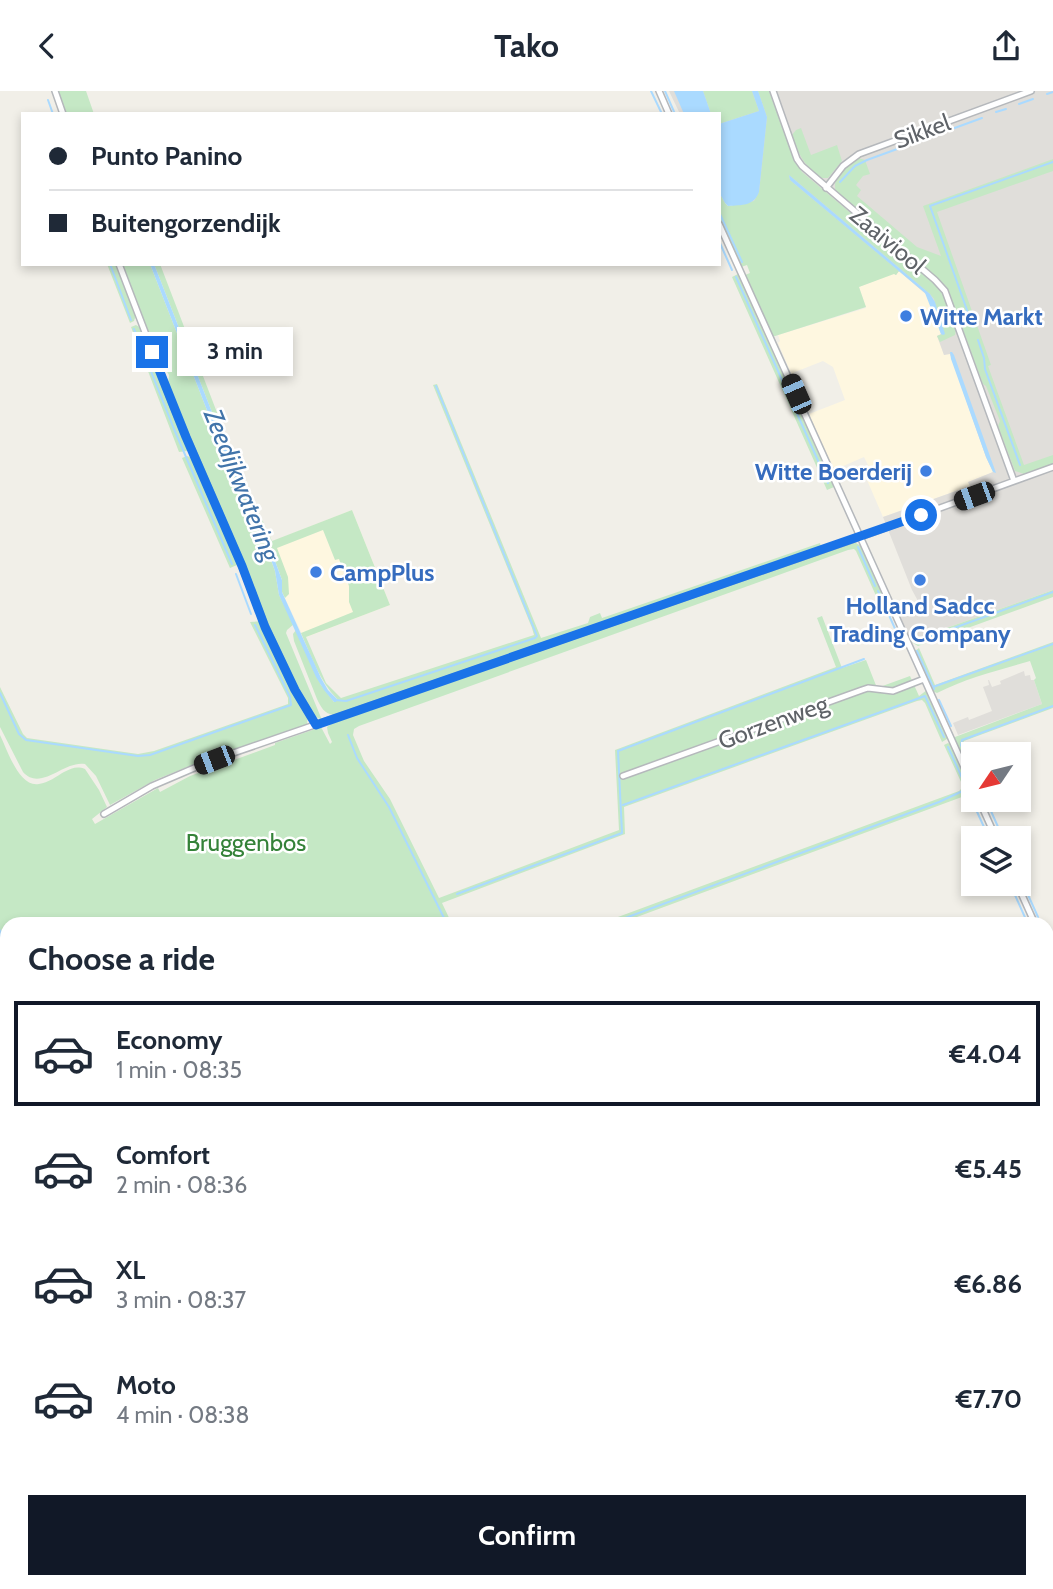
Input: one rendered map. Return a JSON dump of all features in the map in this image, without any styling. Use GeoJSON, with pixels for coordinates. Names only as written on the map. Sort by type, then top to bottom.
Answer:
{"type":"FeatureCollection","features":[{"type":"Feature","properties":{"kind":"street"},"geometry":{"type":"LineString","coordinates":[[55,91],[62,112]]}},
{"type":"Feature","properties":{"kind":"street"},"geometry":{"type":"LineString","coordinates":[[659,91],[668,112]]}},
{"type":"Feature","properties":{"kind":"street","name":"Zaaiviool"},"geometry":{"type":"LineString","coordinates":[[773,91],[799,163],[943,289],[1014,481]]}},
{"type":"Feature","properties":{"kind":"street","name":"Sikkel"},"geometry":{"type":"LineString","coordinates":[[826,188],[843,166],[859,154],[1031,91]]}},
{"type":"Feature","properties":{"kind":"street"},"geometry":{"type":"LineString","coordinates":[[721,228],[961,760]]}},
{"type":"Feature","properties":{"kind":"street"},"geometry":{"type":"LineString","coordinates":[[120,266],[174,408],[237,554],[265,627],[295,690],[316,725]]}},
{"type":"Feature","properties":{"kind":"street"},"geometry":{"type":"LineString","coordinates":[[104,814],[142,790],[232,753],[860,537],[1053,467]]}},
{"type":"Feature","properties":{"kind":"street","name":"Gorzenweg"},"geometry":{"type":"LineString","coordinates":[[623,776],[862,689],[893,691],[924,679]]}},
{"type":"Feature","properties":{"kind":"street"},"geometry":{"type":"LineString","coordinates":[[1022,896],[1032,917]]}},
{"type":"Feature","properties":{"kind":"shaded area"},"geometry":{"type":"Polygon","coordinates":[[[669,91],[1053,91],[1053,590],[910,641],[897,612],[918,601],[883,517],[970,486],[968,482],[993,472],[950,354],[944,355],[937,336],[941,334],[928,296],[899,271],[896,275],[807,200],[721,203],[721,112],[679,112],[669,91]]]}},
{"type":"Feature","properties":{"kind":"shaded area"},"geometry":{"type":"Polygon","coordinates":[[[899,271],[928,296],[942,334],[938,336],[944,355],[950,353],[993,472],[969,482],[970,486],[883,517],[867,480],[872,473],[864,457],[834,470],[809,414],[845,400],[833,367],[823,361],[792,375],[778,343],[778,335],[866,308],[859,287],[899,271]]]}},
{"type":"Feature","properties":{"kind":"shaded area"},"geometry":{"type":"Polygon","coordinates":[[[352,510],[390,605],[304,638],[282,592],[268,543],[352,510]]]}},
{"type":"Feature","properties":{"kind":"shaded area"},"geometry":{"type":"Polygon","coordinates":[[[1024,671],[1025,676],[1030,675],[1031,680],[1034,680],[1042,704],[958,735],[953,723],[992,711],[983,687],[989,685],[988,680],[992,687],[1024,671]]]}},
{"type":"Feature","properties":{"kind":"green space"},"geometry":{"type":"Polygon","coordinates":[[[57,91],[86,91],[93,112],[66,112],[57,91]]]}},
{"type":"Feature","properties":{"kind":"green space"},"geometry":{"type":"Polygon","coordinates":[[[703,91],[752,91],[759,111],[721,123],[721,112],[710,112],[703,91]]]}},
{"type":"Feature","properties":{"kind":"green space"},"geometry":{"type":"Polygon","coordinates":[[[758,91],[769,91],[794,158],[802,172],[935,284],[944,296],[956,330],[955,335],[940,342],[937,336],[942,334],[934,299],[930,294],[789,175],[790,180],[899,271],[896,275],[859,287],[866,307],[772,337],[745,275],[750,273],[747,265],[741,267],[721,222],[721,196],[728,206],[754,201],[759,192],[767,117],[758,91]]]}},
{"type":"Feature","properties":{"kind":"green space"},"geometry":{"type":"Polygon","coordinates":[[[801,128],[811,155],[837,145],[842,161],[828,178],[820,178],[800,154],[792,135],[801,128]]]}},
{"type":"Feature","properties":{"kind":"green space"},"geometry":{"type":"Polygon","coordinates":[[[858,158],[865,160],[870,174],[863,176],[856,185],[861,190],[857,196],[917,247],[941,256],[923,206],[1053,159],[1053,171],[937,212],[1024,465],[1053,455],[1053,464],[1024,474],[1015,471],[998,426],[1000,421],[946,286],[836,192],[838,176],[858,158]]]}},
{"type":"Feature","properties":{"kind":"green space"},"geometry":{"type":"Polygon","coordinates":[[[108,266],[118,266],[136,315],[130,323],[108,266]]]}},
{"type":"Feature","properties":{"kind":"green space"},"geometry":{"type":"Polygon","coordinates":[[[122,266],[151,266],[219,441],[259,528],[275,571],[279,595],[294,624],[286,633],[322,720],[314,716],[306,704],[272,636],[171,395],[169,375],[156,354],[122,266]]]}},
{"type":"Feature","properties":{"kind":"green space"},"geometry":{"type":"Polygon","coordinates":[[[155,266],[161,266],[231,449],[235,453],[237,465],[272,541],[352,510],[390,605],[306,637],[326,683],[341,698],[534,635],[433,385],[437,384],[541,638],[588,623],[590,617],[600,613],[602,618],[820,543],[821,547],[334,715],[321,707],[293,634],[296,630],[321,685],[334,702],[337,699],[320,676],[301,633],[353,612],[349,602],[349,586],[339,559],[335,560],[323,530],[277,548],[288,577],[289,594],[285,598],[282,580],[263,528],[226,448],[155,266]]]}},
{"type":"Feature","properties":{"kind":"green space"},"geometry":{"type":"Polygon","coordinates":[[[738,274],[834,487],[827,490],[732,277],[738,274]]]}},
{"type":"Feature","properties":{"kind":"green space"},"geometry":{"type":"Polygon","coordinates":[[[136,325],[141,328],[187,451],[179,452],[131,327],[136,325]]]}},
{"type":"Feature","properties":{"kind":"green space"},"geometry":{"type":"Polygon","coordinates":[[[182,458],[192,458],[237,560],[237,565],[230,568],[182,458]]]}},
{"type":"Feature","properties":{"kind":"green space","name":"Bruggenbos"},"geometry":{"type":"Polygon","coordinates":[[[856,543],[861,546],[886,600],[881,607],[856,551],[848,550],[359,726],[354,729],[353,735],[364,761],[390,799],[439,898],[619,830],[615,750],[836,667],[817,618],[822,616],[842,668],[866,660],[877,688],[910,676],[919,696],[927,690],[947,739],[942,742],[925,703],[922,700],[917,701],[624,807],[625,834],[442,903],[449,917],[0,917],[0,735],[20,774],[32,784],[46,782],[72,769],[85,769],[107,807],[92,819],[95,824],[158,788],[160,792],[190,776],[321,727],[330,744],[332,742],[327,727],[337,720],[856,543]]]}},
{"type":"Feature","properties":{"kind":"green space"},"geometry":{"type":"Polygon","coordinates":[[[1053,590],[1053,597],[918,646],[910,641],[1053,590]]]}},
{"type":"Feature","properties":{"kind":"green space"},"geometry":{"type":"Polygon","coordinates":[[[261,621],[308,716],[305,726],[155,780],[110,805],[96,776],[85,764],[69,766],[37,779],[23,772],[0,727],[0,687],[27,738],[138,754],[154,751],[288,704],[288,698],[250,622],[261,621]]]}},
{"type":"Feature","properties":{"kind":"green space"},"geometry":{"type":"Polygon","coordinates":[[[1053,642],[1053,708],[961,742],[961,754],[955,737],[1042,704],[1030,661],[971,679],[937,693],[932,691],[915,651],[919,648],[935,685],[1053,642]]]}},
{"type":"Feature","properties":{"kind":"green space"},"geometry":{"type":"Polygon","coordinates":[[[948,743],[961,768],[961,782],[944,745],[948,743]]]}},
{"type":"Feature","properties":{"kind":"green space"},"geometry":{"type":"Polygon","coordinates":[[[961,789],[961,797],[637,917],[618,917],[961,789]]]}},
{"type":"Feature","properties":{"kind":"water"},"geometry":{"type":"Polygon","coordinates":[[[674,91],[703,91],[710,112],[683,112],[674,91]]]}},
{"type":"Feature","properties":{"kind":"water"},"geometry":{"type":"Polygon","coordinates":[[[752,91],[758,91],[767,117],[759,192],[751,202],[728,206],[721,196],[721,123],[759,111],[752,91]]]}},
{"type":"Feature","properties":{"kind":"water"},"geometry":{"type":"Polygon","coordinates":[[[789,175],[930,294],[945,334],[941,334],[925,293],[790,180],[789,175]]]}},
{"type":"Feature","properties":{"kind":"water"},"geometry":{"type":"Polygon","coordinates":[[[151,266],[155,266],[226,448],[263,528],[282,580],[282,592],[321,678],[337,699],[336,702],[316,677],[279,595],[275,571],[265,543],[219,441],[151,266]]]}},
{"type":"Feature","properties":{"kind":"water"},"geometry":{"type":"Polygon","coordinates":[[[950,352],[954,355],[996,473],[986,457],[950,352]]]}},
{"type":"Feature","properties":{"kind":"waterway"},"geometry":{"type":"LineString","coordinates":[[651,91],[661,112]]}},
{"type":"Feature","properties":{"kind":"waterway"},"geometry":{"type":"LineString","coordinates":[[665,91],[674,112]]}},
{"type":"Feature","properties":{"kind":"waterway"},"geometry":{"type":"LineString","coordinates":[[1047,94],[1053,92]]}},
{"type":"Feature","properties":{"kind":"waterway"},"geometry":{"type":"LineString","coordinates":[[1019,104],[1033,99]]}},
{"type":"Feature","properties":{"kind":"waterway"},"geometry":{"type":"LineString","coordinates":[[48,100],[52,112]]}},
{"type":"Feature","properties":{"kind":"waterway"},"geometry":{"type":"LineString","coordinates":[[996,112],[1006,109]]}},
{"type":"Feature","properties":{"kind":"waterway"},"geometry":{"type":"LineString","coordinates":[[840,182],[855,166],[867,160],[982,118]]}},
{"type":"Feature","properties":{"kind":"waterway"},"geometry":{"type":"LineString","coordinates":[[973,327],[930,206],[1053,162]]}},
{"type":"Feature","properties":{"kind":"waterway"},"geometry":{"type":"LineString","coordinates":[[721,216],[742,262]]}},
{"type":"Feature","properties":{"kind":"waterway"},"geometry":{"type":"LineString","coordinates":[[721,245],[732,270]]}},
{"type":"Feature","properties":{"kind":"waterway"},"geometry":{"type":"LineString","coordinates":[[111,266],[131,320]]}},
{"type":"Feature","properties":{"kind":"waterway"},"geometry":{"type":"LineString","coordinates":[[736,277],[828,483]]}},
{"type":"Feature","properties":{"kind":"waterway"},"geometry":{"type":"LineString","coordinates":[[134,329],[232,564]]}},
{"type":"Feature","properties":{"kind":"waterway"},"geometry":{"type":"LineString","coordinates":[[978,340],[985,369],[1020,465]]}},
{"type":"Feature","properties":{"kind":"waterway"},"geometry":{"type":"LineString","coordinates":[[335,700],[346,701],[537,636],[436,386]]}},
{"type":"Feature","properties":{"kind":"waterway"},"geometry":{"type":"LineString","coordinates":[[858,547],[875,586]]}},
{"type":"Feature","properties":{"kind":"waterway"},"geometry":{"type":"LineString","coordinates":[[236,574],[251,614]]}},
{"type":"Feature","properties":{"kind":"waterway"},"geometry":{"type":"LineString","coordinates":[[878,591],[883,602]]}},
{"type":"Feature","properties":{"kind":"waterway"},"geometry":{"type":"LineString","coordinates":[[921,640],[1053,592]]}},
{"type":"Feature","properties":{"kind":"waterway"},"geometry":{"type":"LineString","coordinates":[[888,613],[901,642]]}},
{"type":"Feature","properties":{"kind":"waterway"},"geometry":{"type":"LineString","coordinates":[[0,693],[19,734],[26,740],[138,756],[150,755],[291,705],[290,697],[255,625]]}},
{"type":"Feature","properties":{"kind":"waterway"},"geometry":{"type":"LineString","coordinates":[[933,687],[1053,644]]}},
{"type":"Feature","properties":{"kind":"waterway"},"geometry":{"type":"LineString","coordinates":[[917,651],[934,689]]}},
{"type":"Feature","properties":{"kind":"waterway"},"geometry":{"type":"LineString","coordinates":[[457,894],[622,833],[618,751],[864,659]]}},
{"type":"Feature","properties":{"kind":"waterway"},"geometry":{"type":"LineString","coordinates":[[623,805],[925,696],[944,737]]}},
{"type":"Feature","properties":{"kind":"waterway"},"geometry":{"type":"LineString","coordinates":[[939,700],[951,726]]}},
{"type":"Feature","properties":{"kind":"waterway"},"geometry":{"type":"LineString","coordinates":[[962,742],[1053,706]]}},
{"type":"Feature","properties":{"kind":"waterway","name":"Zeedijkwatering"},"geometry":{"type":"LineString","coordinates":[[348,735],[357,758],[389,807],[444,917]]}},
{"type":"Feature","properties":{"kind":"waterway"},"geometry":{"type":"LineString","coordinates":[[948,747],[961,776]]}},
{"type":"Feature","properties":{"kind":"waterway"},"geometry":{"type":"LineString","coordinates":[[628,917],[961,792]]}},
{"type":"Feature","properties":{"kind":"waterway"},"geometry":{"type":"LineString","coordinates":[[977,812],[984,826]]}},
{"type":"Feature","properties":{"kind":"waterway"},"geometry":{"type":"LineString","coordinates":[[991,812],[998,826]]}},
{"type":"Feature","properties":{"kind":"waterway"},"geometry":{"type":"LineString","coordinates":[[1015,896],[1025,917]]}},
{"type":"Feature","properties":{"kind":"waterway"},"geometry":{"type":"LineString","coordinates":[[1028,896],[1038,917]]}},
{"type":"Feature","properties":{"kind":"place","name":"Witte Markt"},"geometry":{"type":"Point","coordinates":[906,316]}},
{"type":"Feature","properties":{"kind":"place","name":"Witte Boerderij"},"geometry":{"type":"Point","coordinates":[926,471]}},
{"type":"Feature","properties":{"kind":"place","name":"CampPlus"},"geometry":{"type":"Point","coordinates":[316,572]}},
{"type":"Feature","properties":{"kind":"place","name":"Holland Sadcc Trading Company"},"geometry":{"type":"Point","coordinates":[920,580]}},
{"type":"Feature","properties":{"kind":"route"},"geometry":{"type":"LineString","coordinates":[[152,352],[265,627],[295,690],[316,725],[921,515]]}}]}
